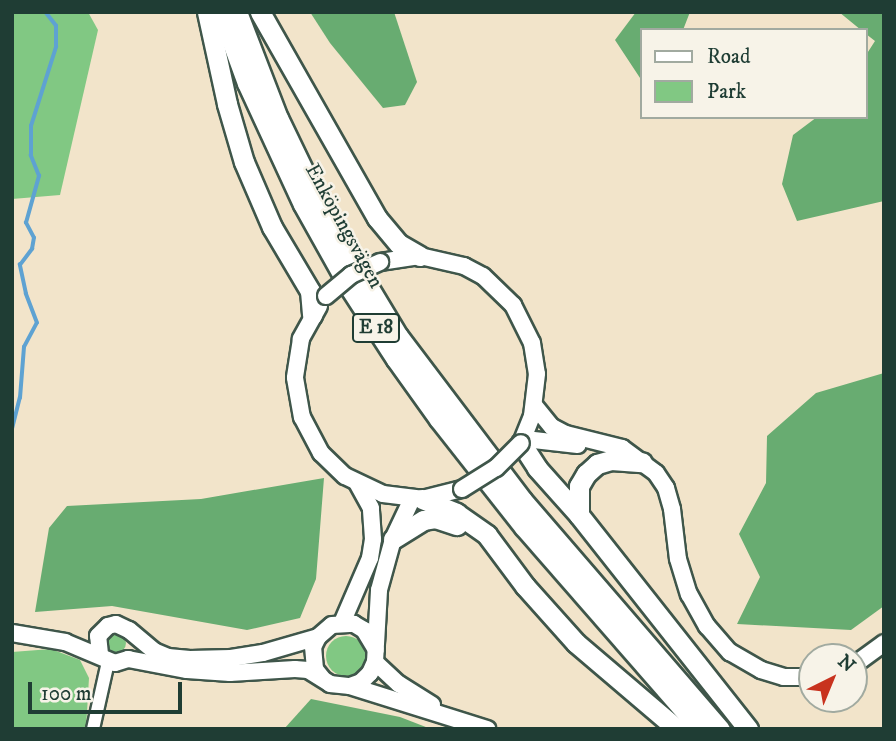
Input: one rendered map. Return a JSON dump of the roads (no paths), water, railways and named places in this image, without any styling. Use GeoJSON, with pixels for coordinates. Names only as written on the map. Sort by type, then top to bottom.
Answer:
{"type":"FeatureCollection","features":[{"type":"Feature","properties":{"kind":"highway"},"geometry":{"type":"LineString","coordinates":[[207,12],[227,104],[244,162],[272,228],[310,291],[312,315]]}},
{"type":"Feature","properties":{"kind":"highway","name":"Enköpingsvägen"},"geometry":{"type":"LineString","coordinates":[[221,12],[276,150],[350,288],[447,430],[598,602]]}},
{"type":"Feature","properties":{"kind":"highway","name":"Enköpingsvägen"},"geometry":{"type":"LineString","coordinates":[[237,12],[278,118],[371,294],[466,430],[598,602]]}},
{"type":"Feature","properties":{"kind":"highway"},"geometry":{"type":"LineString","coordinates":[[260,12],[377,218],[399,244],[420,256]]}},
{"type":"Feature","properties":{"kind":"highway"},"geometry":{"type":"LineString","coordinates":[[523,441],[537,468],[579,515],[748,729]]}},
{"type":"Feature","properties":{"kind":"highway"},"geometry":{"type":"LineString","coordinates":[[579,515],[579,486],[592,469],[611,460],[642,462]]}},
{"type":"Feature","properties":{"kind":"highway"},"geometry":{"type":"LineString","coordinates":[[417,499],[474,524],[487,535],[503,558],[576,643],[677,729]]}},
{"type":"Feature","properties":{"kind":"highway"},"geometry":{"type":"LineString","coordinates":[[393,539],[424,520],[443,519],[469,531],[503,558]]}},
{"type":"Feature","properties":{"kind":"highway","name":"E 18"},"geometry":{"type":"LineString","coordinates":[[598,602],[700,729]]}},
{"type":"Feature","properties":{"kind":"highway","name":"E 18"},"geometry":{"type":"LineString","coordinates":[[598,602],[720,729]]}},
{"type":"Feature","properties":{"kind":"main road"},"geometry":{"type":"LineString","coordinates":[[420,256],[464,266],[483,276],[513,305],[524,323],[534,351],[537,374],[534,404],[523,441],[496,468],[462,489],[417,499],[383,494],[357,483],[321,453],[302,417],[296,398],[296,358],[312,315],[326,296],[351,275],[380,262],[420,256]]}},
{"type":"Feature","properties":{"kind":"main road"},"geometry":{"type":"LineString","coordinates":[[534,404],[552,427],[566,434],[622,448],[642,462],[666,488],[673,509],[682,576],[697,611],[712,633],[730,652],[761,670],[784,677],[798,677]]}},
{"type":"Feature","properties":{"kind":"main road"},"geometry":{"type":"LineString","coordinates":[[523,441],[593,447],[642,462]]}},
{"type":"Feature","properties":{"kind":"main road"},"geometry":{"type":"LineString","coordinates":[[342,623],[370,558],[373,539],[371,508],[357,483]]}},
{"type":"Feature","properties":{"kind":"main road"},"geometry":{"type":"LineString","coordinates":[[350,686],[361,682],[370,673],[376,656],[379,590],[393,539],[417,499]]}},
{"type":"Feature","properties":{"kind":"main road"},"geometry":{"type":"LineString","coordinates":[[65,642],[98,636],[108,626],[116,624],[123,626],[154,651],[168,656],[200,659],[263,653],[317,637],[324,630],[342,623],[364,630],[376,656],[399,684],[455,718]]}},
{"type":"Feature","properties":{"kind":"main road"},"geometry":{"type":"LineString","coordinates":[[12,633],[65,642],[115,663],[128,659],[187,670],[230,673],[308,670],[330,684],[350,686],[487,729]]}},
{"type":"Feature","properties":{"kind":"main road"},"geometry":{"type":"LineString","coordinates":[[98,636],[104,658]]}},
{"type":"Feature","properties":{"kind":"main road"},"geometry":{"type":"LineString","coordinates":[[128,659],[135,644],[134,636]]}},
{"type":"Feature","properties":{"kind":"main road"},"geometry":{"type":"LineString","coordinates":[[317,637],[312,658],[321,678]]}},
{"type":"Feature","properties":{"kind":"main road"},"geometry":{"type":"LineString","coordinates":[[868,655],[884,643]]}},
{"type":"Feature","properties":{"kind":"street"},"geometry":{"type":"LineString","coordinates":[[93,729],[104,658]]}},
{"type":"Feature","properties":{"kind":"waterway"},"geometry":{"type":"LineString","coordinates":[[12,429],[20,398],[24,347],[37,323],[26,294],[20,265],[32,249],[34,238],[26,223],[39,176],[31,156],[31,126],[56,47],[56,26],[45,12]]}}]}
